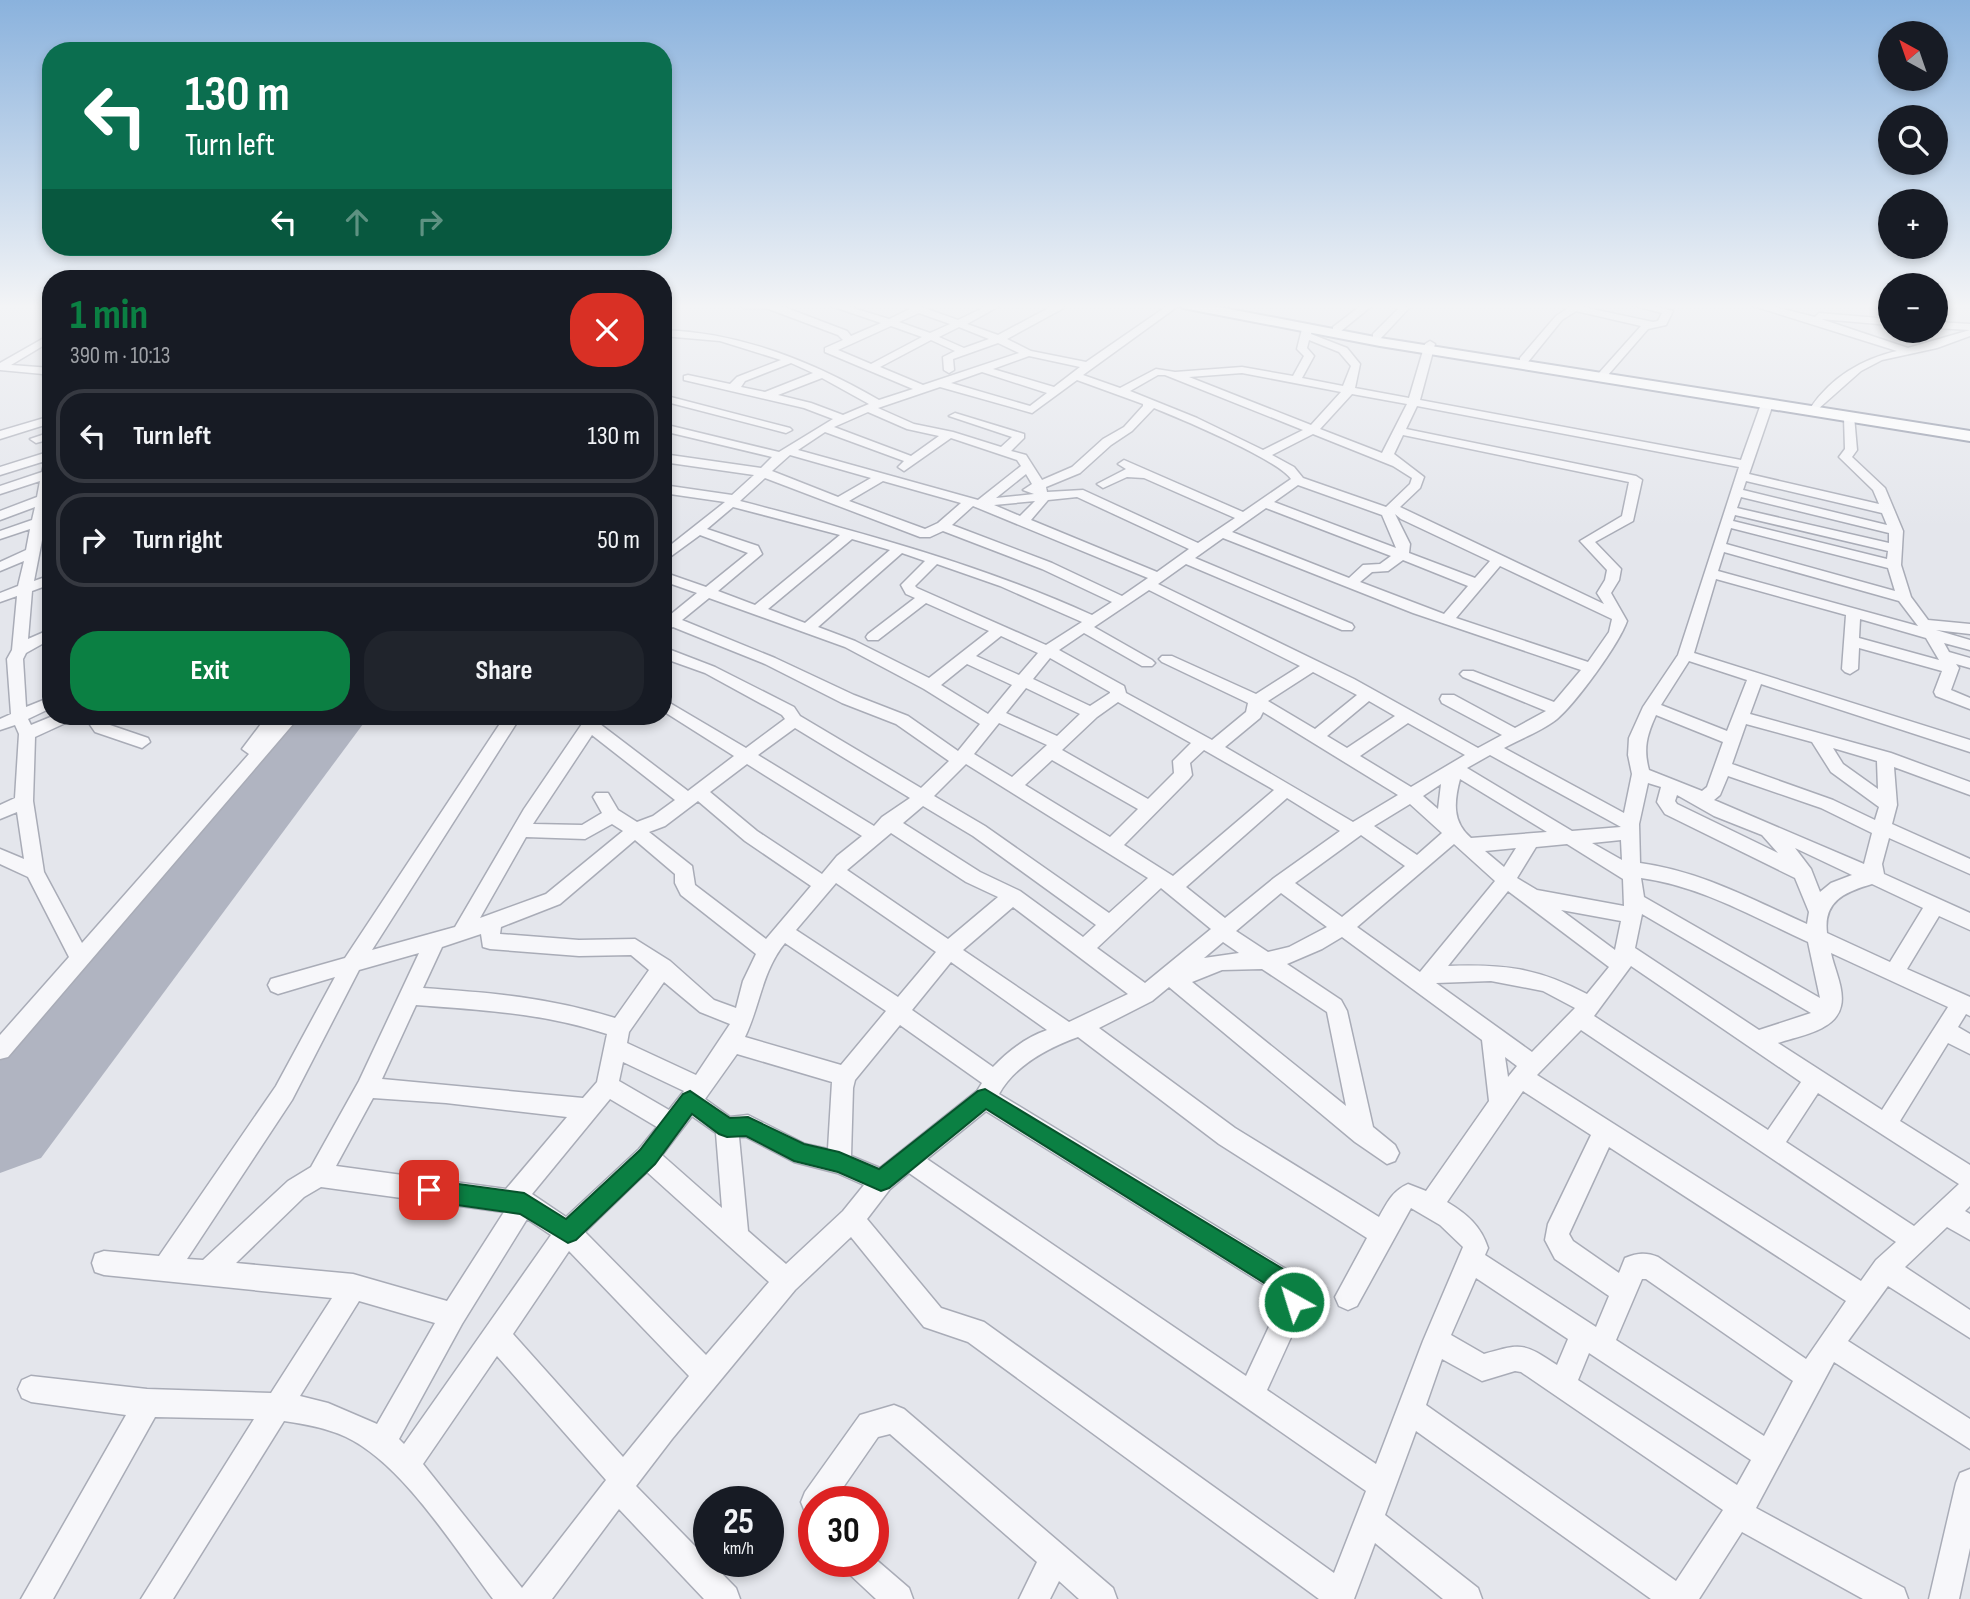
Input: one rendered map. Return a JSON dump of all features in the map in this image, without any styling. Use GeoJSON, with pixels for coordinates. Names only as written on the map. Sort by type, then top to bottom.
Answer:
{"type":"FeatureCollection","features":[{"type":"Feature","properties":{"kind":"highway"},"geometry":{"type":"LineString","coordinates":[[1617,379],[1850,418],[1970,434]]}},
{"type":"Feature","properties":{"kind":"highway"},"geometry":{"type":"LineString","coordinates":[[1639,379],[1970,434]]}},
{"type":"Feature","properties":{"kind":"street"},"geometry":{"type":"LineString","coordinates":[[691,379],[807,405],[840,418]]}},
{"type":"Feature","properties":{"kind":"street"},"geometry":{"type":"LineString","coordinates":[[735,389],[736,382],[742,379]]}},
{"type":"Feature","properties":{"kind":"street"},"geometry":{"type":"LineString","coordinates":[[765,396],[809,379]]}},
{"type":"Feature","properties":{"kind":"street"},"geometry":{"type":"LineString","coordinates":[[829,379],[911,427],[950,434],[1022,458],[1040,491],[1042,502],[1023,520]]}},
{"type":"Feature","properties":{"kind":"street"},"geometry":{"type":"LineString","coordinates":[[898,379],[921,388]]}},
{"type":"Feature","properties":{"kind":"street"},"geometry":{"type":"LineString","coordinates":[[672,550],[785,453],[824,427],[840,418],[953,379]]}},
{"type":"Feature","properties":{"kind":"street"},"geometry":{"type":"LineString","coordinates":[[1015,379],[1057,391]]}},
{"type":"Feature","properties":{"kind":"street"},"geometry":{"type":"LineString","coordinates":[[936,431],[969,406],[1032,410],[1073,379]]}},
{"type":"Feature","properties":{"kind":"street"},"geometry":{"type":"LineString","coordinates":[[1083,379],[1149,401],[1263,455],[1293,472],[1297,480]]}},
{"type":"Feature","properties":{"kind":"street"},"geometry":{"type":"LineString","coordinates":[[1121,392],[1144,379]]}},
{"type":"Feature","properties":{"kind":"street"},"geometry":{"type":"LineString","coordinates":[[1184,379],[1396,464],[1418,477],[1416,485],[1392,507],[1394,510],[1618,616]]}},
{"type":"Feature","properties":{"kind":"street"},"geometry":{"type":"LineString","coordinates":[[1289,379],[1413,401],[1744,470],[1888,510]]}},
{"type":"Feature","properties":{"kind":"street"},"geometry":{"type":"LineString","coordinates":[[1263,455],[1313,430],[1349,389],[1352,379]]}},
{"type":"Feature","properties":{"kind":"street"},"geometry":{"type":"LineString","coordinates":[[1396,464],[1388,454],[1413,401],[1420,379]]}},
{"type":"Feature","properties":{"kind":"street"},"geometry":{"type":"LineString","coordinates":[[1817,407],[1826,394],[1845,379]]}},
{"type":"Feature","properties":{"kind":"street"},"geometry":{"type":"LineString","coordinates":[[939,383],[969,406],[1020,436],[1003,452]]}},
{"type":"Feature","properties":{"kind":"street"},"geometry":{"type":"LineString","coordinates":[[672,400],[786,430],[806,438]]}},
{"type":"Feature","properties":{"kind":"street"},"geometry":{"type":"LineString","coordinates":[[1040,491],[1076,470],[1107,442],[1139,419],[1149,407],[1149,401]]}},
{"type":"Feature","properties":{"kind":"street"},"geometry":{"type":"LineString","coordinates":[[1430,1206],[1500,1103],[1527,1071],[1585,1012],[1623,958],[1634,908],[1630,829],[1641,774],[1636,755],[1637,738],[1651,707],[1686,655],[1718,546],[1767,404]]}},
{"type":"Feature","properties":{"kind":"street"},"geometry":{"type":"LineString","coordinates":[[1850,418],[1851,450],[1845,457],[1879,488],[1896,531],[1894,565],[1903,598],[1949,662],[1942,692],[1970,704]]}},
{"type":"Feature","properties":{"kind":"street"},"geometry":{"type":"LineString","coordinates":[[0,435],[42,422]]}},
{"type":"Feature","properties":{"kind":"street"},"geometry":{"type":"LineString","coordinates":[[824,427],[912,460]]}},
{"type":"Feature","properties":{"kind":"street"},"geometry":{"type":"LineString","coordinates":[[672,429],[844,465],[883,479],[976,502],[1023,520],[1153,581],[1407,716],[1484,751],[1630,829]]}},
{"type":"Feature","properties":{"kind":"street"},"geometry":{"type":"LineString","coordinates":[[700,435],[786,430]]}},
{"type":"Feature","properties":{"kind":"street"},"geometry":{"type":"LineString","coordinates":[[1173,978],[1223,929],[1357,828],[1454,768],[1551,715],[1591,668],[1616,632],[1620,621],[1604,593],[1612,580],[1614,569],[1587,541],[1628,518],[1636,480],[1399,430]]}},
{"type":"Feature","properties":{"kind":"street"},"geometry":{"type":"LineString","coordinates":[[840,501],[883,479],[950,434]]}},
{"type":"Feature","properties":{"kind":"street"},"geometry":{"type":"LineString","coordinates":[[36,439],[42,437]]}},
{"type":"Feature","properties":{"kind":"street"},"geometry":{"type":"LineString","coordinates":[[672,459],[762,472],[925,534],[943,526],[1028,466]]}},
{"type":"Feature","properties":{"kind":"street"},"geometry":{"type":"LineString","coordinates":[[0,471],[42,463]]}},
{"type":"Feature","properties":{"kind":"street"},"geometry":{"type":"LineString","coordinates":[[1124,464],[1244,517]]}},
{"type":"Feature","properties":{"kind":"street"},"geometry":{"type":"LineString","coordinates":[[0,490],[42,466]]}},
{"type":"Feature","properties":{"kind":"street"},"geometry":{"type":"LineString","coordinates":[[1102,484],[1125,473],[1148,474]]}},
{"type":"Feature","properties":{"kind":"street"},"geometry":{"type":"LineString","coordinates":[[405,1465],[568,1232],[647,1157],[732,1043],[743,1020],[753,981],[767,951],[782,931],[830,878],[881,829],[922,797],[961,757],[1047,650],[1123,602],[1297,480]]}},
{"type":"Feature","properties":{"kind":"street"},"geometry":{"type":"LineString","coordinates":[[1297,480],[1383,509],[1403,544],[1402,555]]}},
{"type":"Feature","properties":{"kind":"street"},"geometry":{"type":"LineString","coordinates":[[672,491],[732,501],[900,548],[1033,593],[1088,624],[1147,663]]}},
{"type":"Feature","properties":{"kind":"street"},"geometry":{"type":"LineString","coordinates":[[976,502],[1040,491],[1084,495],[1191,553],[1347,627]]}},
{"type":"Feature","properties":{"kind":"street"},"geometry":{"type":"LineString","coordinates":[[1737,492],[1896,531]]}},
{"type":"Feature","properties":{"kind":"street"},"geometry":{"type":"LineString","coordinates":[[0,516],[42,500]]}},
{"type":"Feature","properties":{"kind":"street"},"geometry":{"type":"LineString","coordinates":[[1265,503],[1477,583]]}},
{"type":"Feature","properties":{"kind":"street"},"geometry":{"type":"LineString","coordinates":[[1728,516],[1896,549]]}},
{"type":"Feature","properties":{"kind":"street"},"geometry":{"type":"LineString","coordinates":[[1728,516],[1894,565]]}},
{"type":"Feature","properties":{"kind":"street"},"geometry":{"type":"LineString","coordinates":[[0,535],[42,524]]}},
{"type":"Feature","properties":{"kind":"street"},"geometry":{"type":"LineString","coordinates":[[943,526],[1047,566],[1123,602]]}},
{"type":"Feature","properties":{"kind":"street"},"geometry":{"type":"LineString","coordinates":[[42,527],[24,589],[18,654],[19,717],[27,734],[24,801],[35,872],[80,959]]}},
{"type":"Feature","properties":{"kind":"street"},"geometry":{"type":"LineString","coordinates":[[672,617],[756,551],[698,530]]}},
{"type":"Feature","properties":{"kind":"street"},"geometry":{"type":"LineString","coordinates":[[1220,532],[1350,584],[1591,668]]}},
{"type":"Feature","properties":{"kind":"street"},"geometry":{"type":"LineString","coordinates":[[759,609],[850,534]]}},
{"type":"Feature","properties":{"kind":"street"},"geometry":{"type":"LineString","coordinates":[[672,539],[682,541]]}},
{"type":"Feature","properties":{"kind":"street"},"geometry":{"type":"LineString","coordinates":[[1718,546],[1903,598]]}},
{"type":"Feature","properties":{"kind":"street"},"geometry":{"type":"LineString","coordinates":[[808,628],[900,548]]}},
{"type":"Feature","properties":{"kind":"street"},"geometry":{"type":"LineString","coordinates":[[0,567],[42,553]]}},
{"type":"Feature","properties":{"kind":"street"},"geometry":{"type":"LineString","coordinates":[[1350,584],[1368,568],[1383,568],[1402,555]]}},
{"type":"Feature","properties":{"kind":"street"},"geometry":{"type":"LineString","coordinates":[[1447,619],[1498,559]]}},
{"type":"Feature","properties":{"kind":"street"},"geometry":{"type":"LineString","coordinates":[[934,560],[908,585],[911,591],[1047,650],[1118,690],[1118,695]]}},
{"type":"Feature","properties":{"kind":"street"},"geometry":{"type":"LineString","coordinates":[[1710,573],[1853,612],[1927,628],[1970,645]]}},
{"type":"Feature","properties":{"kind":"street"},"geometry":{"type":"LineString","coordinates":[[672,579],[850,644],[1056,748],[1150,808]]}},
{"type":"Feature","properties":{"kind":"street"},"geometry":{"type":"LineString","coordinates":[[0,598],[42,582]]}},
{"type":"Feature","properties":{"kind":"street"},"geometry":{"type":"LineString","coordinates":[[873,637],[926,596]]}},
{"type":"Feature","properties":{"kind":"street"},"geometry":{"type":"LineString","coordinates":[[1850,669],[1853,612]]}},
{"type":"Feature","properties":{"kind":"street"},"geometry":{"type":"LineString","coordinates":[[672,624],[770,660],[848,699],[902,720],[1014,786],[1167,882],[1223,929],[1334,1006],[1340,1017],[1363,1134]]}},
{"type":"Feature","properties":{"kind":"street"},"geometry":{"type":"LineString","coordinates":[[1927,628],[1970,629]]}},
{"type":"Feature","properties":{"kind":"street"},"geometry":{"type":"LineString","coordinates":[[930,685],[1000,630]]}},
{"type":"Feature","properties":{"kind":"street"},"geometry":{"type":"LineString","coordinates":[[0,666],[42,639]]}},
{"type":"Feature","properties":{"kind":"street"},"geometry":{"type":"LineString","coordinates":[[1852,641],[1949,662],[1970,663]]}},
{"type":"Feature","properties":{"kind":"street"},"geometry":{"type":"LineString","coordinates":[[672,655],[710,670],[788,711],[794,720],[979,831],[1110,924]]}},
{"type":"Feature","properties":{"kind":"street"},"geometry":{"type":"LineString","coordinates":[[1686,655],[1970,746]]}},
{"type":"Feature","properties":{"kind":"street"},"geometry":{"type":"LineString","coordinates":[[965,657],[1091,713]]}},
{"type":"Feature","properties":{"kind":"street"},"geometry":{"type":"LineString","coordinates":[[1167,659],[1257,702],[1410,794],[1506,880],[1532,897],[1586,942],[1623,958],[1757,1040],[1970,1178]]}},
{"type":"Feature","properties":{"kind":"street"},"geometry":{"type":"LineString","coordinates":[[1111,847],[1183,775],[1181,761],[1254,714],[1257,702],[1312,665]]}},
{"type":"Feature","properties":{"kind":"street"},"geometry":{"type":"LineString","coordinates":[[1468,674],[1557,709]]}},
{"type":"Feature","properties":{"kind":"street"},"geometry":{"type":"LineString","coordinates":[[1698,798],[1714,790],[1755,678]]}},
{"type":"Feature","properties":{"kind":"street"},"geometry":{"type":"LineString","coordinates":[[1316,736],[1368,694]]}},
{"type":"Feature","properties":{"kind":"street"},"geometry":{"type":"LineString","coordinates":[[1014,786],[1091,713],[1118,695]]}},
{"type":"Feature","properties":{"kind":"street"},"geometry":{"type":"LineString","coordinates":[[1118,695],[1357,828],[1417,865]]}},
{"type":"Feature","properties":{"kind":"street"},"geometry":{"type":"LineString","coordinates":[[1448,699],[1514,734]]}},
{"type":"Feature","properties":{"kind":"street"},"geometry":{"type":"LineString","coordinates":[[0,725],[42,706]]}},
{"type":"Feature","properties":{"kind":"street"},"geometry":{"type":"LineString","coordinates":[[1651,707],[1733,740]]}},
{"type":"Feature","properties":{"kind":"street"},"geometry":{"type":"LineString","coordinates":[[672,710],[746,757],[1013,896],[1144,995]]}},
{"type":"Feature","properties":{"kind":"street"},"geometry":{"type":"LineString","coordinates":[[1348,756],[1407,716]]}},
{"type":"Feature","properties":{"kind":"street"},"geometry":{"type":"LineString","coordinates":[[1741,717],[1885,757],[1970,789]]}},
{"type":"Feature","properties":{"kind":"street"},"geometry":{"type":"LineString","coordinates":[[278,985],[462,933],[553,899],[635,830],[659,821],[794,720]]}},
{"type":"Feature","properties":{"kind":"street"},"geometry":{"type":"LineString","coordinates":[[27,734],[46,725]]}},
{"type":"Feature","properties":{"kind":"street"},"geometry":{"type":"LineString","coordinates":[[99,725],[142,742]]}},
{"type":"Feature","properties":{"kind":"street"},"geometry":{"type":"LineString","coordinates":[[198,823],[269,725]]}},
{"type":"Feature","properties":{"kind":"street"},"geometry":{"type":"LineString","coordinates":[[0,1050],[284,725]]}},
{"type":"Feature","properties":{"kind":"street"},"geometry":{"type":"LineString","coordinates":[[166,1268],[284,1093],[352,964],[507,725]]}},
{"type":"Feature","properties":{"kind":"street"},"geometry":{"type":"LineString","coordinates":[[462,933],[521,830],[590,725],[751,836],[830,878],[950,949],[1074,1029],[1227,1136],[1383,1234]]}},
{"type":"Feature","properties":{"kind":"street"},"geometry":{"type":"LineString","coordinates":[[1818,738],[1837,768],[1888,805]]}},
{"type":"Feature","properties":{"kind":"street"},"geometry":{"type":"LineString","coordinates":[[1875,876],[1873,864],[1888,805],[1885,757]]}},
{"type":"Feature","properties":{"kind":"street"},"geometry":{"type":"LineString","coordinates":[[1723,767],[1827,804],[1970,867]]}},
{"type":"Feature","properties":{"kind":"street"},"geometry":{"type":"LineString","coordinates":[[1454,768],[1631,872],[1668,874],[1697,883],[1966,1005],[1945,1030],[1886,1124]]}},
{"type":"Feature","properties":{"kind":"street"},"geometry":{"type":"LineString","coordinates":[[1454,768],[1445,807],[1446,816],[1462,839]]}},
{"type":"Feature","properties":{"kind":"street"},"geometry":{"type":"LineString","coordinates":[[1641,774],[1671,784],[1720,811],[1875,876],[1970,922]]}},
{"type":"Feature","properties":{"kind":"street"},"geometry":{"type":"LineString","coordinates":[[1671,784],[1666,802],[1671,809],[1804,874]]}},
{"type":"Feature","properties":{"kind":"street"},"geometry":{"type":"LineString","coordinates":[[1084,948],[1110,924],[1286,789]]}},
{"type":"Feature","properties":{"kind":"street"},"geometry":{"type":"LineString","coordinates":[[602,797],[612,815],[685,871],[684,883],[688,890],[767,951]]}},
{"type":"Feature","properties":{"kind":"street"},"geometry":{"type":"LineString","coordinates":[[0,813],[24,801]]}},
{"type":"Feature","properties":{"kind":"street"},"geometry":{"type":"LineString","coordinates":[[521,830],[585,832],[612,815]]}},
{"type":"Feature","properties":{"kind":"street"},"geometry":{"type":"LineString","coordinates":[[1757,1040],[1807,1025],[1827,1012],[1831,1006],[1832,995],[1817,938],[1817,909],[1804,874],[1791,853],[1763,828]]}},
{"type":"Feature","properties":{"kind":"street"},"geometry":{"type":"LineString","coordinates":[[533,1599],[621,1483],[786,1281],[852,1219],[881,1181],[990,1089],[1011,1063],[1043,1041],[1074,1029],[1193,969],[1214,961],[1267,961],[1297,953],[1342,927],[1417,865],[1462,839],[1530,842],[1630,829]]}},
{"type":"Feature","properties":{"kind":"street"},"geometry":{"type":"LineString","coordinates":[[1425,980],[1506,880],[1530,842]]}},
{"type":"Feature","properties":{"kind":"street"},"geometry":{"type":"LineString","coordinates":[[0,856],[35,872]]}},
{"type":"Feature","properties":{"kind":"street"},"geometry":{"type":"LineString","coordinates":[[1817,909],[1825,897],[1838,888],[1875,876]]}},
{"type":"Feature","properties":{"kind":"street"},"geometry":{"type":"LineString","coordinates":[[1281,883],[1342,927],[1425,980],[1492,1035],[1527,1071],[1605,1131],[1864,1298]]}},
{"type":"Feature","properties":{"kind":"street"},"geometry":{"type":"LineString","coordinates":[[839,1162],[842,1088],[845,1076],[950,949],[1013,896]]}},
{"type":"Feature","properties":{"kind":"street"},"geometry":{"type":"LineString","coordinates":[[1532,897],[1634,908],[1827,1012]]}},
{"type":"Feature","properties":{"kind":"street"},"geometry":{"type":"LineString","coordinates":[[1895,972],[1936,905]]}},
{"type":"Feature","properties":{"kind":"street"},"geometry":{"type":"LineString","coordinates":[[491,923],[490,941],[579,948],[635,947],[663,967],[707,1006],[743,1020]]}},
{"type":"Feature","properties":{"kind":"street"},"geometry":{"type":"LineString","coordinates":[[782,931],[899,1011],[990,1089],[1285,1283],[1293,1294],[1294,1302],[1251,1396]]}},
{"type":"Feature","properties":{"kind":"street"},"geometry":{"type":"LineString","coordinates":[[208,1273],[296,1189],[319,1175],[367,1088],[435,941]]}},
{"type":"Feature","properties":{"kind":"street"},"geometry":{"type":"LineString","coordinates":[[382,1443],[517,1202],[607,1086],[618,1039],[663,967]]}},
{"type":"Feature","properties":{"kind":"street"},"geometry":{"type":"LineString","coordinates":[[1425,980],[1490,973],[1547,983],[1771,1145],[1915,1241]]}},
{"type":"Feature","properties":{"kind":"street"},"geometry":{"type":"LineString","coordinates":[[1173,978],[1387,1153]]}},
{"type":"Feature","properties":{"kind":"street"},"geometry":{"type":"LineString","coordinates":[[410,996],[517,1003],[573,1014],[618,1039],[695,1094],[727,1128],[736,1236]]}},
{"type":"Feature","properties":{"kind":"street"},"geometry":{"type":"LineString","coordinates":[[1945,1030],[1970,1045]]}},
{"type":"Feature","properties":{"kind":"street"},"geometry":{"type":"LineString","coordinates":[[1492,1035],[1500,1103]]}},
{"type":"Feature","properties":{"kind":"street"},"geometry":{"type":"LineString","coordinates":[[732,1043],[845,1076]]}},
{"type":"Feature","properties":{"kind":"street"},"geometry":{"type":"LineString","coordinates":[[1771,1145],[1815,1079]]}},
{"type":"Feature","properties":{"kind":"street"},"geometry":{"type":"LineString","coordinates":[[607,1086],[673,1124]]}},
{"type":"Feature","properties":{"kind":"street"},"geometry":{"type":"LineString","coordinates":[[367,1088],[446,1093],[589,1109]]}},
{"type":"Feature","properties":{"kind":"street"},"geometry":{"type":"LineString","coordinates":[[727,1128],[748,1126],[802,1154],[839,1162],[881,1181]]}},
{"type":"Feature","properties":{"kind":"street"},"geometry":{"type":"LineString","coordinates":[[1605,1131],[1557,1233],[1557,1240],[1564,1250],[1624,1292]]}},
{"type":"Feature","properties":{"kind":"street"},"geometry":{"type":"LineString","coordinates":[[647,1157],[786,1281]]}},
{"type":"Feature","properties":{"kind":"street"},"geometry":{"type":"LineString","coordinates":[[908,1160],[1382,1485]]}},
{"type":"Feature","properties":{"kind":"street"},"geometry":{"type":"LineString","coordinates":[[319,1175],[517,1202],[568,1232],[707,1375]]}},
{"type":"Feature","properties":{"kind":"street"},"geometry":{"type":"LineString","coordinates":[[1410,1410],[1679,1599],[1739,1510],[1830,1344],[1885,1269],[1970,1190]]}},
{"type":"Feature","properties":{"kind":"street"},"geometry":{"type":"LineString","coordinates":[[852,1219],[933,1318],[975,1331],[1340,1598],[1436,1341],[1476,1248],[1476,1240],[1469,1232],[1430,1206],[1408,1196],[1401,1200],[1348,1297]]}},
{"type":"Feature","properties":{"kind":"street"},"geometry":{"type":"LineString","coordinates":[[1945,1212],[1970,1228]]}},
{"type":"Feature","properties":{"kind":"street"},"geometry":{"type":"LineString","coordinates":[[1471,1260],[1768,1455]]}},
{"type":"Feature","properties":{"kind":"street"},"geometry":{"type":"LineString","coordinates":[[104,1263],[353,1287],[453,1315]]}},
{"type":"Feature","properties":{"kind":"street"},"geometry":{"type":"LineString","coordinates":[[1563,1385],[1624,1292],[1634,1267],[1648,1266],[1810,1377]]}},
{"type":"Feature","properties":{"kind":"street"},"geometry":{"type":"LineString","coordinates":[[1885,1269],[1970,1325]]}},
{"type":"Feature","properties":{"kind":"street"},"geometry":{"type":"LineString","coordinates":[[156,1599],[353,1287]]}},
{"type":"Feature","properties":{"kind":"street"},"geometry":{"type":"LineString","coordinates":[[495,1334],[621,1483],[725,1599]]}},
{"type":"Feature","properties":{"kind":"street"},"geometry":{"type":"LineString","coordinates":[[1436,1341],[1482,1368],[1516,1358],[1526,1360],[1739,1510],[1893,1599]]}},
{"type":"Feature","properties":{"kind":"street"},"geometry":{"type":"LineString","coordinates":[[1830,1344],[1970,1435]]}},
{"type":"Feature","properties":{"kind":"street"},"geometry":{"type":"LineString","coordinates":[[31,1389],[148,1404],[278,1405],[345,1421],[382,1443],[405,1465],[458,1527],[512,1599]]}},
{"type":"Feature","properties":{"kind":"street"},"geometry":{"type":"LineString","coordinates":[[36,1599],[148,1404]]}},
{"type":"Feature","properties":{"kind":"street"},"geometry":{"type":"LineString","coordinates":[[826,1486],[870,1425],[894,1419],[1102,1599]]}},
{"type":"Feature","properties":{"kind":"street"},"geometry":{"type":"LineString","coordinates":[[1944,1599],[1970,1483]]}},
{"type":"Feature","properties":{"kind":"street"},"geometry":{"type":"LineString","coordinates":[[1369,1520],[1467,1599]]}},
{"type":"Feature","properties":{"kind":"street"},"geometry":{"type":"LineString","coordinates":[[1034,1599],[1055,1558]]}},
{"type":"Feature","properties":{"kind":"street"},"geometry":{"type":"LineString","coordinates":[[874,1577],[898,1599]]}},
{"type":"Feature","properties":{"kind":"runway"},"geometry":{"type":"LineString","coordinates":[[0,1120],[321,725]]}},
{"type":"Feature","properties":{"kind":"route"},"geometry":{"type":"LineString","coordinates":[[429,1190],[524,1203],[568,1232],[647,1157],[690,1101],[727,1128],[748,1126],[802,1154],[839,1162],[881,1181],[985,1098],[1285,1283],[1293,1294],[1294,1302]]}}]}
